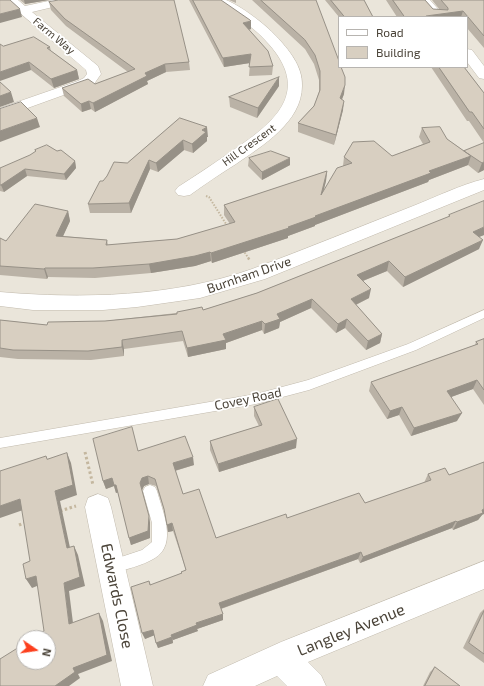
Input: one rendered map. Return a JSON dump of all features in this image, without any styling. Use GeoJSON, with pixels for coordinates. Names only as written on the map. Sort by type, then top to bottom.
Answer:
{"type":"FeatureCollection","features":[{"type":"Feature","properties":{"kind":"street"},"geometry":{"type":"LineString","coordinates":[[14,6],[70,0]]}},
{"type":"Feature","properties":{"kind":"street","name":"Hill Crescent"},"geometry":{"type":"LineString","coordinates":[[184,191],[263,138],[278,125],[288,112],[294,98],[296,85],[294,72],[289,60],[281,49],[255,24],[217,0]]}},
{"type":"Feature","properties":{"kind":"street"},"geometry":{"type":"LineString","coordinates":[[424,0],[438,16]]}},
{"type":"Feature","properties":{"kind":"street","name":"Farm Way"},"geometry":{"type":"LineString","coordinates":[[0,114],[83,84],[94,74],[93,69],[14,6]]}},
{"type":"Feature","properties":{"kind":"street"},"geometry":{"type":"LineString","coordinates":[[468,54],[484,74]]}},
{"type":"Feature","properties":{"kind":"street","name":"Burnham Drive"},"geometry":{"type":"LineString","coordinates":[[0,299],[71,303],[137,300],[200,292],[258,274],[484,184]]}},
{"type":"Feature","properties":{"kind":"street","name":"Edwards Close"},"geometry":{"type":"LineString","coordinates":[[98,507],[137,686]]}},
{"type":"Feature","properties":{"kind":"street","name":"Langley Avenue"},"geometry":{"type":"LineString","coordinates":[[220,686],[281,658],[484,575]]}},
{"type":"Feature","properties":{"kind":"street"},"geometry":{"type":"LineString","coordinates":[[281,658],[310,686]]}},
{"type":"Feature","properties":{"kind":"lane","name":"Covey Road"},"geometry":{"type":"LineString","coordinates":[[0,443],[256,399],[309,385],[412,347],[484,314]]}},
{"type":"Feature","properties":{"kind":"lane"},"geometry":{"type":"LineString","coordinates":[[111,567],[153,551],[159,542],[161,533],[150,491]]}},
{"type":"Feature","properties":{"kind":"path"},"geometry":{"type":"LineString","coordinates":[[184,191],[209,197],[230,229]]}},
{"type":"Feature","properties":{"kind":"path"},"geometry":{"type":"LineString","coordinates":[[242,248],[258,274]]}},
{"type":"Feature","properties":{"kind":"path"},"geometry":{"type":"LineString","coordinates":[[56,513],[77,506],[98,507],[85,452]]}},
{"type":"Feature","properties":{"kind":"path"},"geometry":{"type":"LineString","coordinates":[[19,525],[34,520]]}},
{"type":"Feature","properties":{"kind":"shaded area"},"geometry":{"type":"Polygon","coordinates":[[[0,0],[484,0],[484,686],[0,686],[0,0]]]}},
{"type":"Feature","properties":{"kind":"building"},"geometry":{"type":"Polygon","coordinates":[[[0,0],[10,0],[20,9],[0,14],[0,0]]]}},
{"type":"Feature","properties":{"kind":"building"},"geometry":{"type":"Polygon","coordinates":[[[59,0],[174,0],[189,62],[165,64],[145,73],[147,76],[93,103],[89,101],[81,104],[62,88],[88,79],[95,84],[135,69],[65,19],[49,2],[59,0]]]}},
{"type":"Feature","properties":{"kind":"building"},"geometry":{"type":"Polygon","coordinates":[[[193,0],[221,0],[250,20],[251,21],[243,23],[268,51],[273,66],[249,67],[251,54],[223,58],[193,0]]]}},
{"type":"Feature","properties":{"kind":"building"},"geometry":{"type":"Polygon","coordinates":[[[261,0],[316,0],[338,58],[338,68],[341,68],[345,77],[345,85],[340,98],[344,101],[336,135],[298,123],[314,106],[320,90],[320,71],[315,55],[305,40],[261,0]]]}},
{"type":"Feature","properties":{"kind":"building"},"geometry":{"type":"Polygon","coordinates":[[[331,0],[364,0],[372,16],[344,16],[331,0]]]}},
{"type":"Feature","properties":{"kind":"building"},"geometry":{"type":"Polygon","coordinates":[[[393,0],[425,0],[433,9],[448,10],[441,0],[484,0],[484,36],[463,11],[426,16],[404,16],[393,0]]]}},
{"type":"Feature","properties":{"kind":"building"},"geometry":{"type":"Polygon","coordinates":[[[34,37],[50,47],[47,48],[77,70],[51,79],[29,62],[0,72],[0,44],[3,46],[34,37]]]}},
{"type":"Feature","properties":{"kind":"building"},"geometry":{"type":"Polygon","coordinates":[[[440,68],[465,68],[484,93],[484,129],[472,112],[470,112],[440,68]]]}},
{"type":"Feature","properties":{"kind":"building"},"geometry":{"type":"Polygon","coordinates":[[[279,77],[258,108],[229,97],[279,77]]]}},
{"type":"Feature","properties":{"kind":"building"},"geometry":{"type":"Polygon","coordinates":[[[0,82],[11,92],[0,96],[0,82]]]}},
{"type":"Feature","properties":{"kind":"building"},"geometry":{"type":"Polygon","coordinates":[[[21,102],[37,118],[0,131],[0,109],[21,102]]]}},
{"type":"Feature","properties":{"kind":"building"},"geometry":{"type":"Polygon","coordinates":[[[180,118],[207,127],[202,130],[206,132],[192,144],[183,140],[156,163],[149,160],[129,203],[88,204],[100,181],[103,181],[107,176],[114,162],[127,163],[180,118]]]}},
{"type":"Feature","properties":{"kind":"building"},"geometry":{"type":"Polygon","coordinates":[[[440,127],[447,139],[471,156],[429,171],[431,173],[315,216],[316,217],[288,227],[289,228],[211,253],[149,264],[93,268],[44,269],[0,266],[0,238],[6,241],[35,204],[68,211],[56,236],[107,240],[106,245],[177,239],[235,222],[224,205],[327,171],[321,195],[337,168],[352,163],[344,157],[353,142],[374,141],[392,156],[430,142],[422,128],[440,127]]]}},
{"type":"Feature","properties":{"kind":"building"},"geometry":{"type":"Polygon","coordinates":[[[484,143],[484,162],[482,163],[464,151],[484,143]]]}},
{"type":"Feature","properties":{"kind":"building"},"geometry":{"type":"Polygon","coordinates":[[[47,145],[57,151],[61,150],[75,161],[64,174],[25,169],[0,185],[0,168],[30,155],[36,151],[35,150],[47,145]]]}},
{"type":"Feature","properties":{"kind":"building"},"geometry":{"type":"Polygon","coordinates":[[[271,151],[290,158],[262,172],[249,158],[271,151]]]}},
{"type":"Feature","properties":{"kind":"building"},"geometry":{"type":"Polygon","coordinates":[[[484,201],[484,227],[473,232],[483,240],[405,277],[389,261],[357,275],[371,289],[351,299],[382,334],[368,341],[347,319],[338,324],[312,299],[277,314],[280,319],[265,324],[262,321],[223,334],[226,340],[187,348],[182,331],[122,340],[122,347],[88,351],[13,350],[0,348],[0,320],[47,325],[48,322],[105,321],[177,314],[177,312],[202,307],[203,310],[257,293],[484,201]]]}},
{"type":"Feature","properties":{"kind":"building"},"geometry":{"type":"Polygon","coordinates":[[[484,339],[484,390],[477,380],[447,391],[462,413],[414,428],[402,407],[390,411],[371,382],[478,344],[476,342],[484,339]]]}},
{"type":"Feature","properties":{"kind":"building"},"geometry":{"type":"Polygon","coordinates":[[[278,399],[297,439],[218,464],[210,441],[262,425],[254,407],[278,399]]]}},
{"type":"Feature","properties":{"kind":"building"},"geometry":{"type":"Polygon","coordinates":[[[132,427],[138,451],[185,436],[193,457],[173,463],[183,494],[199,489],[216,538],[286,514],[287,518],[359,493],[365,503],[431,480],[428,474],[445,468],[449,475],[484,462],[484,509],[482,510],[483,513],[457,522],[456,521],[363,557],[361,552],[219,603],[223,614],[196,623],[197,625],[171,635],[172,637],[156,643],[153,630],[142,633],[131,587],[149,581],[150,585],[182,573],[181,572],[186,570],[172,523],[167,525],[155,479],[148,476],[142,478],[140,483],[149,516],[148,531],[129,538],[116,485],[114,485],[112,478],[103,481],[93,439],[132,427]]]}},
{"type":"Feature","properties":{"kind":"building"},"geometry":{"type":"Polygon","coordinates":[[[67,453],[73,485],[55,491],[67,548],[74,546],[80,577],[64,583],[69,624],[99,613],[107,655],[73,668],[75,672],[55,686],[0,686],[0,659],[16,649],[16,670],[56,670],[56,630],[44,630],[36,576],[26,579],[23,564],[30,561],[20,499],[0,506],[0,471],[46,456],[47,459],[67,453]]]}},
{"type":"Feature","properties":{"kind":"building"},"geometry":{"type":"Polygon","coordinates":[[[484,611],[484,654],[469,643],[484,611]]]}},
{"type":"Feature","properties":{"kind":"building"},"geometry":{"type":"Polygon","coordinates":[[[435,667],[460,686],[425,686],[435,667]]]}}]}
